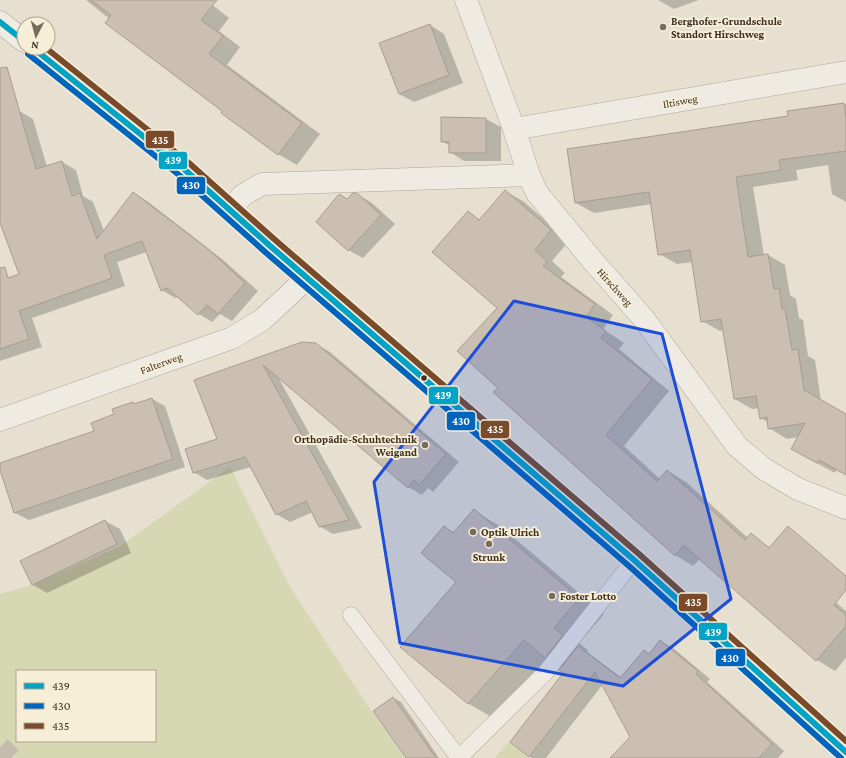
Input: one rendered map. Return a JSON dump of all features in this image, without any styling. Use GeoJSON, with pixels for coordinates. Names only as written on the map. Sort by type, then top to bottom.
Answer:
{"type":"FeatureCollection","features":[{"type":"Feature","properties":{"kind":"street","name":"Hirschweg"},"geometry":{"type":"LineString","coordinates":[[466,0],[537,193],[593,261],[644,319],[738,446],[764,469],[798,489],[846,508]]}},
{"type":"Feature","properties":{"kind":"street"},"geometry":{"type":"LineString","coordinates":[[0,22],[16,35]]}},
{"type":"Feature","properties":{"kind":"street"},"geometry":{"type":"LineString","coordinates":[[43,56],[184,169],[307,278],[634,560],[846,752]]}},
{"type":"Feature","properties":{"kind":"street","name":"Iltisweg"},"geometry":{"type":"LineString","coordinates":[[514,129],[846,72]]}},
{"type":"Feature","properties":{"kind":"street"},"geometry":{"type":"LineString","coordinates":[[230,210],[244,195],[262,184],[529,174]]}},
{"type":"Feature","properties":{"kind":"street","name":"Falterweg"},"geometry":{"type":"LineString","coordinates":[[0,420],[232,338],[262,320],[307,278]]}},
{"type":"Feature","properties":{"kind":"lane"},"geometry":{"type":"LineString","coordinates":[[351,615],[459,758],[545,674],[634,560]]}},
{"type":"Feature","properties":{"kind":"highlighted area"},"geometry":{"type":"Polygon","coordinates":[[[514,301],[662,334],[731,599],[623,686],[400,643],[374,482],[514,301]]]}},
{"type":"Feature","properties":{"kind":"green space"},"geometry":{"type":"Polygon","coordinates":[[[230,467],[290,587],[370,709],[405,758],[0,758],[0,594],[32,585],[119,547],[230,467]]]}},
{"type":"Feature","properties":{"kind":"green space"},"geometry":{"type":"Polygon","coordinates":[[[510,742],[530,758],[495,758],[510,742]]]}},
{"type":"Feature","properties":{"kind":"building"},"geometry":{"type":"Polygon","coordinates":[[[91,0],[217,0],[201,20],[223,36],[209,54],[302,123],[278,155],[105,23],[111,15],[91,0]]]}},
{"type":"Feature","properties":{"kind":"building"},"geometry":{"type":"Polygon","coordinates":[[[430,24],[449,75],[399,94],[379,43],[430,24]]]}},
{"type":"Feature","properties":{"kind":"building"},"geometry":{"type":"Polygon","coordinates":[[[7,67],[36,169],[62,161],[72,196],[80,193],[97,239],[133,192],[208,249],[245,283],[218,314],[207,305],[198,315],[167,288],[161,291],[142,241],[104,255],[112,278],[19,311],[29,339],[0,349],[0,268],[5,267],[8,278],[19,274],[0,223],[0,68],[7,67]]]}},
{"type":"Feature","properties":{"kind":"building"},"geometry":{"type":"Polygon","coordinates":[[[844,103],[846,117],[846,151],[779,160],[781,170],[736,177],[748,257],[768,254],[774,289],[779,288],[782,309],[785,309],[792,350],[798,349],[804,390],[846,414],[846,475],[819,460],[817,463],[791,449],[805,423],[768,429],[767,417],[760,419],[756,396],[734,399],[721,319],[701,322],[690,250],[658,255],[649,192],[575,203],[567,149],[788,116],[787,111],[844,103]]]}},
{"type":"Feature","properties":{"kind":"building"},"geometry":{"type":"Polygon","coordinates":[[[441,117],[486,118],[486,153],[449,153],[449,142],[441,142],[441,117]]]}},
{"type":"Feature","properties":{"kind":"building"},"geometry":{"type":"Polygon","coordinates":[[[505,190],[551,230],[535,250],[547,262],[543,266],[595,304],[586,317],[606,331],[601,338],[652,379],[606,435],[657,481],[667,470],[745,540],[751,533],[769,548],[788,526],[846,576],[846,590],[834,605],[846,615],[846,626],[816,661],[684,545],[675,556],[493,392],[498,388],[457,351],[497,308],[432,252],[468,211],[479,220],[505,190]]]}},
{"type":"Feature","properties":{"kind":"building"},"geometry":{"type":"Polygon","coordinates":[[[353,193],[357,193],[381,215],[348,251],[316,222],[339,194],[347,199],[353,193]]]}},
{"type":"Feature","properties":{"kind":"building"},"geometry":{"type":"Polygon","coordinates":[[[302,342],[316,343],[446,454],[419,485],[414,480],[408,488],[263,365],[349,520],[319,527],[306,501],[276,515],[245,457],[193,473],[185,449],[217,439],[194,380],[302,342]]]}},
{"type":"Feature","properties":{"kind":"building"},"geometry":{"type":"Polygon","coordinates":[[[152,398],[173,459],[14,513],[0,470],[0,463],[94,431],[91,423],[114,414],[112,409],[152,398]]]}},
{"type":"Feature","properties":{"kind":"building"},"geometry":{"type":"Polygon","coordinates":[[[474,509],[579,598],[554,628],[563,635],[545,658],[524,640],[468,704],[400,647],[456,582],[421,553],[444,526],[453,533],[474,509]]]}},
{"type":"Feature","properties":{"kind":"building"},"geometry":{"type":"Polygon","coordinates":[[[105,520],[117,544],[32,585],[20,561],[105,520]]]}},
{"type":"Feature","properties":{"kind":"building"},"geometry":{"type":"Polygon","coordinates":[[[660,640],[698,671],[696,674],[772,744],[759,758],[610,758],[630,737],[595,672],[529,757],[510,742],[563,673],[559,670],[578,646],[620,678],[644,650],[649,654],[660,640]]]}},
{"type":"Feature","properties":{"kind":"building"},"geometry":{"type":"Polygon","coordinates":[[[393,697],[436,758],[406,758],[373,711],[393,697]]]}},
{"type":"Feature","properties":{"kind":"tunnel"},"geometry":{"type":"LineString","coordinates":[[0,747],[11,758]]}},
{"type":"Feature","properties":{"kind":"transit line","name":"439"},"geometry":{"type":"LineString","coordinates":[[0,22],[16,35]]}},
{"type":"Feature","properties":{"kind":"transit line","name":"430"},"geometry":{"type":"LineString","coordinates":[[30,56],[179,175],[264,251],[629,566],[841,758]]}},
{"type":"Feature","properties":{"kind":"transit line","name":"439"},"geometry":{"type":"LineString","coordinates":[[43,56],[184,169],[269,245],[634,560],[846,752]]}},
{"type":"Feature","properties":{"kind":"transit line","name":"435"},"geometry":{"type":"LineString","coordinates":[[56,56],[189,163],[274,239],[639,554],[846,741]]}},
{"type":"Feature","properties":{"kind":"place","name":"Berghofer-Grundschule Standort Hirschweg"},"geometry":{"type":"Point","coordinates":[663,27]}},
{"type":"Feature","properties":{"kind":"place","name":"Orthopädie-Schuhtechnik Weigand"},"geometry":{"type":"Point","coordinates":[425,445]}},
{"type":"Feature","properties":{"kind":"place","name":"Optik Ulrich"},"geometry":{"type":"Point","coordinates":[473,532]}},
{"type":"Feature","properties":{"kind":"place","name":"Strunk"},"geometry":{"type":"Point","coordinates":[489,544]}},
{"type":"Feature","properties":{"kind":"place","name":"Foster Lotto"},"geometry":{"type":"Point","coordinates":[552,596]}}]}
